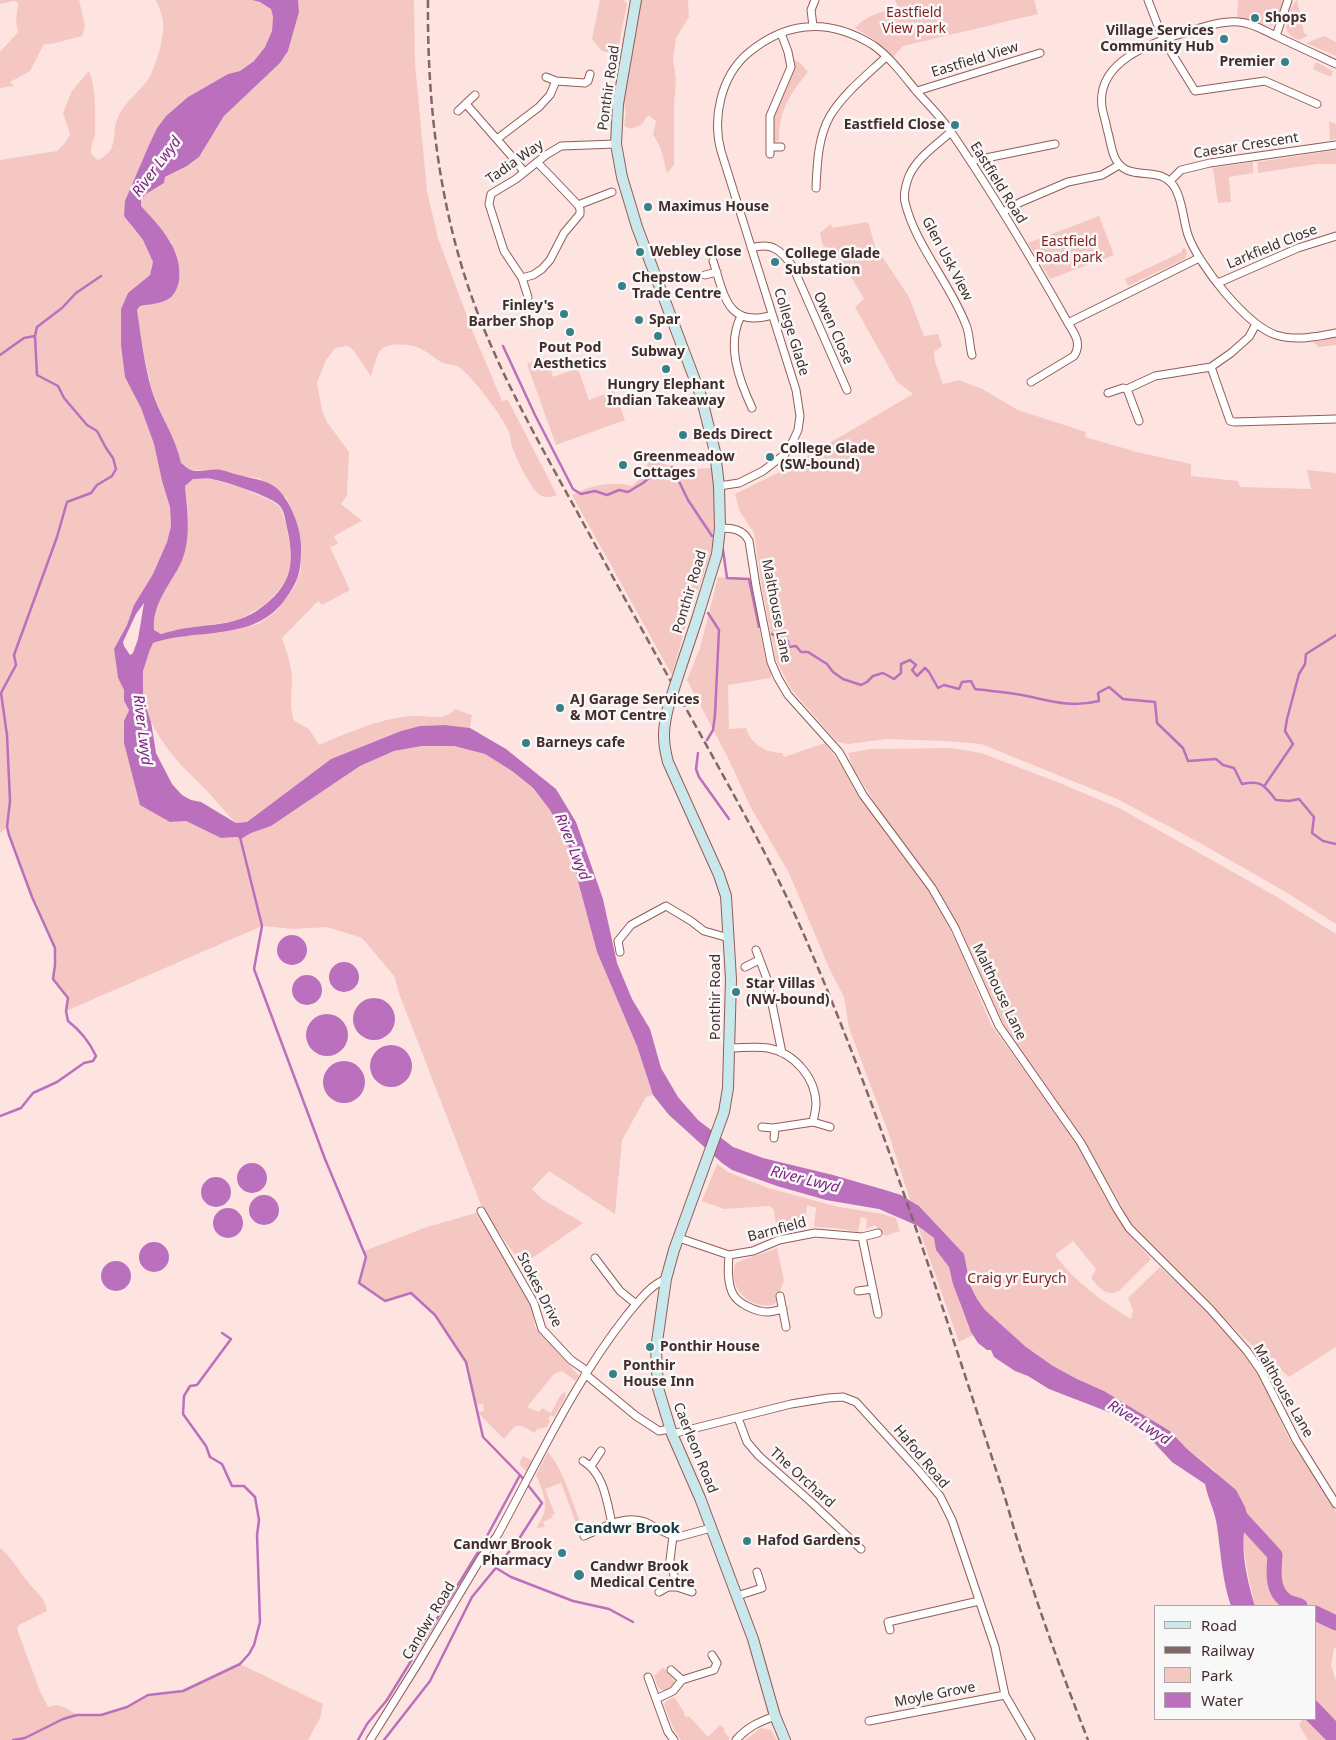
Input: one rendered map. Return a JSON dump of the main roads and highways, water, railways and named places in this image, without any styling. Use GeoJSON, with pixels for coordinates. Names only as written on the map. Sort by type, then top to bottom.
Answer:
{"type":"FeatureCollection","features":[{"type":"Feature","properties":{"kind":"main road","name":"Ponthir Road"},"geometry":{"type":"LineString","coordinates":[[636,0],[618,104],[616,144],[622,177],[637,227],[701,396],[715,452],[719,486],[720,528],[717,554],[698,619],[669,704],[664,723],[663,744],[672,770],[726,896],[731,980],[728,1088],[724,1112],[716,1132]]}},
{"type":"Feature","properties":{"kind":"main road","name":"Caerleon Road"},"geometry":{"type":"LineString","coordinates":[[716,1132],[666,1279],[656,1349],[658,1388],[671,1431],[700,1498],[753,1639],[785,1740]]}},
{"type":"Feature","properties":{"kind":"water","name":"River Lwyd"},"geometry":{"type":"Polygon","coordinates":[[[252,0],[298,0],[299,12],[288,51],[280,63],[224,116],[199,157],[187,166],[165,177],[164,183],[141,199],[141,206],[169,239],[174,249],[179,269],[177,288],[170,298],[159,303],[140,306],[137,310],[152,391],[179,454],[181,463],[191,470],[221,470],[271,484],[280,492],[289,505],[296,522],[301,545],[300,568],[293,587],[284,601],[271,614],[257,623],[241,628],[153,643],[143,671],[143,698],[151,722],[156,753],[172,784],[182,795],[191,800],[201,802],[236,823],[247,822],[331,759],[401,731],[420,726],[445,725],[470,728],[506,749],[556,789],[576,822],[603,899],[617,963],[632,999],[650,1029],[661,1068],[678,1097],[698,1120],[733,1147],[763,1158],[833,1175],[901,1195],[919,1206],[964,1254],[970,1285],[985,1310],[1026,1347],[1053,1366],[1104,1391],[1170,1431],[1187,1449],[1236,1490],[1245,1507],[1248,1518],[1243,1538],[1249,1586],[1255,1605],[1231,1605],[1224,1576],[1216,1521],[1205,1484],[1172,1462],[1146,1434],[1124,1418],[1049,1389],[1028,1376],[1015,1371],[994,1357],[991,1350],[987,1350],[978,1343],[971,1332],[953,1284],[949,1267],[936,1250],[934,1238],[918,1226],[879,1209],[826,1200],[777,1186],[732,1170],[669,1115],[653,1095],[637,1046],[597,952],[568,844],[550,810],[533,788],[512,771],[485,754],[454,746],[422,746],[394,751],[360,766],[271,826],[251,833],[241,839],[237,837],[221,838],[186,821],[170,822],[140,805],[124,743],[124,721],[129,710],[124,701],[124,690],[118,678],[114,649],[127,625],[134,605],[153,574],[167,542],[171,526],[170,507],[154,444],[141,408],[125,377],[121,345],[121,309],[128,293],[150,275],[153,262],[143,240],[124,216],[125,201],[157,128],[166,116],[188,97],[228,74],[240,71],[254,61],[265,47],[272,31],[273,17],[271,9],[260,2],[252,0]],[[193,479],[185,486],[188,525],[187,544],[181,563],[156,612],[154,630],[161,634],[184,628],[238,620],[247,616],[275,596],[289,572],[291,563],[290,543],[284,515],[280,506],[258,494],[210,479],[193,479]],[[144,603],[136,614],[123,642],[130,655],[133,653],[138,639],[144,603]]]}},
{"type":"Feature","properties":{"kind":"water"},"geometry":{"type":"Polygon","coordinates":[[[292,935],[298,936],[306,944],[306,956],[298,964],[292,965],[286,964],[278,956],[277,950],[278,944],[286,936],[292,935]]]}},
{"type":"Feature","properties":{"kind":"water"},"geometry":{"type":"Polygon","coordinates":[[[344,962],[350,963],[358,971],[358,983],[350,991],[344,992],[338,991],[330,983],[329,977],[330,971],[338,963],[344,962]]]}},
{"type":"Feature","properties":{"kind":"water"},"geometry":{"type":"Polygon","coordinates":[[[307,975],[313,976],[321,984],[321,996],[313,1004],[307,1005],[301,1004],[293,996],[292,990],[293,984],[301,976],[307,975]]]}},
{"type":"Feature","properties":{"kind":"water"},"geometry":{"type":"Polygon","coordinates":[[[378,998],[386,1001],[392,1007],[395,1019],[392,1031],[386,1037],[370,1040],[362,1037],[356,1031],[353,1015],[356,1007],[362,1001],[378,998]]]}},
{"type":"Feature","properties":{"kind":"water"},"geometry":{"type":"Polygon","coordinates":[[[331,1014],[339,1017],[345,1023],[348,1035],[345,1047],[339,1053],[323,1056],[315,1053],[309,1047],[306,1031],[309,1023],[315,1017],[331,1014]]]}},
{"type":"Feature","properties":{"kind":"water"},"geometry":{"type":"Polygon","coordinates":[[[395,1045],[403,1048],[409,1054],[412,1066],[409,1078],[403,1084],[387,1087],[379,1084],[373,1078],[370,1062],[373,1054],[379,1048],[395,1045]]]}},
{"type":"Feature","properties":{"kind":"water"},"geometry":{"type":"Polygon","coordinates":[[[348,1061],[356,1064],[362,1070],[365,1082],[362,1094],[356,1100],[340,1103],[332,1100],[326,1094],[323,1078],[326,1070],[332,1064],[348,1061]]]}},
{"type":"Feature","properties":{"kind":"water"},"geometry":{"type":"Polygon","coordinates":[[[252,1163],[258,1164],[266,1172],[266,1184],[258,1192],[252,1193],[246,1192],[238,1184],[237,1178],[238,1172],[246,1164],[252,1163]]]}},
{"type":"Feature","properties":{"kind":"water"},"geometry":{"type":"Polygon","coordinates":[[[216,1177],[222,1178],[230,1186],[230,1198],[222,1206],[216,1207],[210,1206],[202,1198],[201,1192],[202,1186],[210,1178],[216,1177]]]}},
{"type":"Feature","properties":{"kind":"water"},"geometry":{"type":"Polygon","coordinates":[[[264,1195],[270,1196],[278,1204],[278,1216],[270,1224],[264,1225],[258,1224],[250,1216],[249,1210],[250,1204],[258,1196],[264,1195]]]}},
{"type":"Feature","properties":{"kind":"water"},"geometry":{"type":"Polygon","coordinates":[[[228,1208],[234,1209],[242,1217],[242,1229],[234,1237],[228,1238],[222,1237],[214,1229],[213,1223],[214,1217],[222,1209],[228,1208]]]}},
{"type":"Feature","properties":{"kind":"water"},"geometry":{"type":"Polygon","coordinates":[[[154,1242],[160,1243],[168,1251],[168,1263],[160,1271],[154,1272],[148,1271],[140,1263],[139,1257],[140,1251],[148,1243],[154,1242]]]}},
{"type":"Feature","properties":{"kind":"water"},"geometry":{"type":"Polygon","coordinates":[[[116,1261],[122,1262],[130,1270],[130,1282],[122,1290],[116,1291],[110,1290],[102,1282],[101,1276],[102,1270],[110,1262],[116,1261]]]}},
{"type":"Feature","properties":{"kind":"water"},"geometry":{"type":"Polygon","coordinates":[[[1316,1700],[1336,1721],[1336,1740],[1326,1740],[1306,1720],[1316,1720],[1316,1700]]]}},
{"type":"Feature","properties":{"kind":"waterway"},"geometry":{"type":"LineString","coordinates":[[0,1116],[21,1108],[33,1093],[57,1082],[84,1063],[93,1061],[96,1056],[84,1037],[68,1021],[66,1011],[68,998],[53,979],[55,948],[32,897],[9,835],[7,827],[10,801],[7,735],[1,693],[16,665],[14,655],[57,537],[67,502],[91,493],[97,485],[112,476],[116,469],[113,458],[97,431],[87,425],[64,398],[58,386],[37,375],[35,336],[37,327],[62,308],[76,293],[101,276]]}},
{"type":"Feature","properties":{"kind":"waterway"},"geometry":{"type":"LineString","coordinates":[[0,355],[24,338],[35,336]]}},
{"type":"Feature","properties":{"kind":"waterway"},"geometry":{"type":"LineString","coordinates":[[503,346],[535,415],[573,489],[581,494],[595,491],[607,495],[619,490],[628,492],[643,483],[657,471]]}},
{"type":"Feature","properties":{"kind":"waterway"},"geometry":{"type":"LineString","coordinates":[[672,467],[688,500],[712,536]]}},
{"type":"Feature","properties":{"kind":"waterway"},"geometry":{"type":"LineString","coordinates":[[722,548],[727,578],[749,579],[759,627]]}},
{"type":"Feature","properties":{"kind":"waterway"},"geometry":{"type":"LineString","coordinates":[[707,740],[713,730],[715,715],[719,630],[708,613]]}},
{"type":"Feature","properties":{"kind":"waterway"},"geometry":{"type":"LineString","coordinates":[[772,634],[788,641],[788,647],[796,646],[801,652],[808,652],[827,664],[833,672],[843,679],[861,685],[873,676],[883,673],[894,679],[901,673],[901,664],[910,660],[916,665],[912,670],[917,676],[925,668],[938,688],[944,685],[959,689],[962,682],[971,681],[975,689],[1016,694],[1060,703],[1079,704],[1099,701],[1098,693],[1109,687],[1123,699],[1155,702],[1157,723],[1183,748],[1188,761],[1216,759],[1223,765],[1234,768],[1242,784],[1258,783],[1276,800],[1289,801],[1299,799],[1314,817],[1312,833],[1323,841],[1336,844]]}},
{"type":"Feature","properties":{"kind":"waterway"},"geometry":{"type":"LineString","coordinates":[[1265,785],[1293,744],[1285,731],[1299,674],[1305,664],[1306,654],[1336,635]]}},
{"type":"Feature","properties":{"kind":"waterway"},"geometry":{"type":"LineString","coordinates":[[698,753],[696,769],[699,777],[729,819]]}},
{"type":"Feature","properties":{"kind":"waterway"},"geometry":{"type":"LineString","coordinates":[[240,837],[262,926],[254,969],[325,1159],[366,1257],[359,1283],[385,1301],[411,1293],[435,1315],[466,1362],[483,1437],[520,1475],[542,1503],[517,1542],[472,1597],[430,1681],[384,1740]]}},
{"type":"Feature","properties":{"kind":"waterway"},"geometry":{"type":"LineString","coordinates":[[13,1740],[25,1738],[63,1719],[77,1715],[101,1715],[127,1707],[148,1695],[183,1691],[240,1664],[254,1645],[260,1622],[257,1535],[259,1520],[255,1497],[244,1486],[232,1486],[222,1464],[210,1457],[206,1446],[183,1414],[184,1396],[190,1386],[197,1385],[231,1339],[222,1333]]}},
{"type":"Feature","properties":{"kind":"waterway"},"geometry":{"type":"LineString","coordinates":[[358,1740],[367,1724],[387,1700],[480,1549],[520,1475]]}},
{"type":"Feature","properties":{"kind":"waterway"},"geometry":{"type":"LineString","coordinates":[[1232,1508],[1275,1555],[1274,1579],[1277,1590],[1287,1601],[1297,1605]]}},
{"type":"Feature","properties":{"kind":"waterway"},"geometry":{"type":"LineString","coordinates":[[496,1568],[511,1577],[573,1601],[609,1609],[633,1622]]}},
{"type":"Feature","properties":{"kind":"waterway"},"geometry":{"type":"LineString","coordinates":[[1316,1613],[1336,1623]]}},
{"type":"Feature","properties":{"kind":"railway"},"geometry":{"type":"LineString","coordinates":[[428,0],[430,78],[438,155],[452,232],[475,306],[521,409],[746,817],[773,869],[810,949],[863,1080],[911,1213],[1003,1490],[1035,1594],[1060,1668],[1088,1740]]}},
{"type":"Feature","properties":{"kind":"place","name":"Shops"},"geometry":{"type":"Point","coordinates":[1255,18]}},
{"type":"Feature","properties":{"kind":"place","name":"Village Services Community Hub"},"geometry":{"type":"Point","coordinates":[1224,39]}},
{"type":"Feature","properties":{"kind":"place","name":"Premier"},"geometry":{"type":"Point","coordinates":[1285,62]}},
{"type":"Feature","properties":{"kind":"place","name":"Eastfield Close"},"geometry":{"type":"Point","coordinates":[955,125]}},
{"type":"Feature","properties":{"kind":"place","name":"Maximus House"},"geometry":{"type":"Point","coordinates":[648,207]}},
{"type":"Feature","properties":{"kind":"place","name":"Webley Close"},"geometry":{"type":"Point","coordinates":[640,252]}},
{"type":"Feature","properties":{"kind":"place","name":"College Glade Substation"},"geometry":{"type":"Point","coordinates":[775,262]}},
{"type":"Feature","properties":{"kind":"place","name":"Chepstow Trade Centre"},"geometry":{"type":"Point","coordinates":[622,286]}},
{"type":"Feature","properties":{"kind":"place","name":"Finley's Barber Shop"},"geometry":{"type":"Point","coordinates":[564,314]}},
{"type":"Feature","properties":{"kind":"place","name":"Spar"},"geometry":{"type":"Point","coordinates":[639,320]}},
{"type":"Feature","properties":{"kind":"place","name":"Pout Pod Aesthetics"},"geometry":{"type":"Point","coordinates":[570,332]}},
{"type":"Feature","properties":{"kind":"place","name":"Subway"},"geometry":{"type":"Point","coordinates":[658,336]}},
{"type":"Feature","properties":{"kind":"place","name":"Hungry Elephant Indian Takeaway"},"geometry":{"type":"Point","coordinates":[666,369]}},
{"type":"Feature","properties":{"kind":"place","name":"Beds Direct"},"geometry":{"type":"Point","coordinates":[683,435]}},
{"type":"Feature","properties":{"kind":"place","name":"College Glade (SW-bound)"},"geometry":{"type":"Point","coordinates":[770,457]}},
{"type":"Feature","properties":{"kind":"place","name":"Greenmeadow Cottages"},"geometry":{"type":"Point","coordinates":[623,465]}},
{"type":"Feature","properties":{"kind":"place","name":"AJ Garage Services & MOT Centre"},"geometry":{"type":"Point","coordinates":[560,708]}},
{"type":"Feature","properties":{"kind":"place","name":"Barneys cafe"},"geometry":{"type":"Point","coordinates":[526,743]}},
{"type":"Feature","properties":{"kind":"place","name":"Star Villas (NW-bound)"},"geometry":{"type":"Point","coordinates":[736,992]}},
{"type":"Feature","properties":{"kind":"place","name":"Ponthir House"},"geometry":{"type":"Point","coordinates":[650,1347]}},
{"type":"Feature","properties":{"kind":"place","name":"Ponthir House Inn"},"geometry":{"type":"Point","coordinates":[613,1374]}},
{"type":"Feature","properties":{"kind":"place","name":"Hafod Gardens"},"geometry":{"type":"Point","coordinates":[747,1541]}},
{"type":"Feature","properties":{"kind":"place","name":"Candwr Brook Pharmacy"},"geometry":{"type":"Point","coordinates":[562,1553]}},
{"type":"Feature","properties":{"kind":"place","name":"Candwr Brook Medical Centre"},"geometry":{"type":"Point","coordinates":[579,1575]}},
{"type":"Feature","properties":{"kind":"district","name":"Candwr Brook"},"geometry":{"type":"Point","coordinates":[627,1529]}},
{"type":"Feature","properties":{"kind":"park label","name":"Eastfield View park"},"geometry":{"type":"Point","coordinates":[914,22]}},
{"type":"Feature","properties":{"kind":"park label","name":"Eastfield Road park"},"geometry":{"type":"Point","coordinates":[1069,250]}},
{"type":"Feature","properties":{"kind":"park label","name":"Craig yr Eurych"},"geometry":{"type":"Point","coordinates":[1017,1279]}}]}
